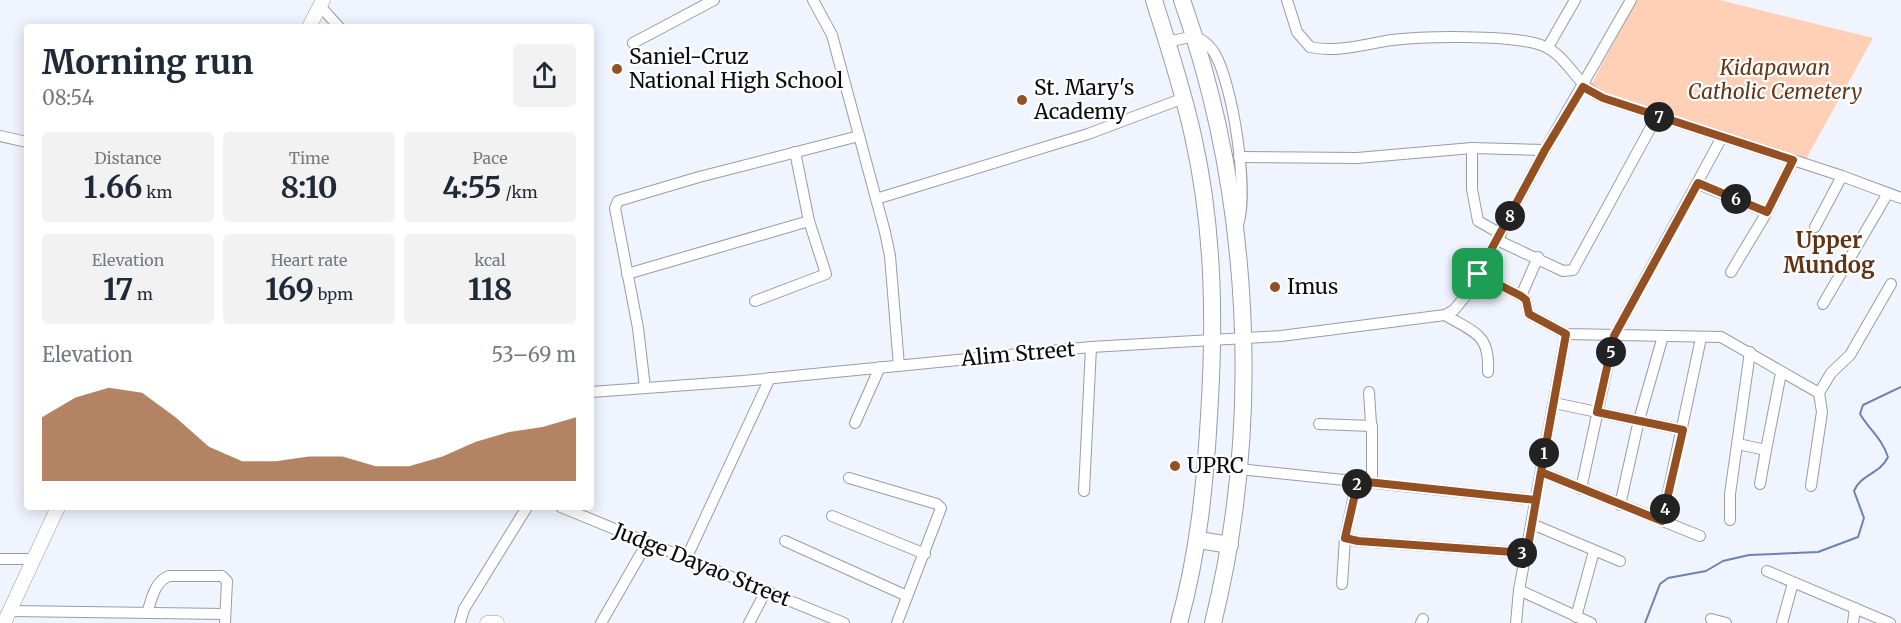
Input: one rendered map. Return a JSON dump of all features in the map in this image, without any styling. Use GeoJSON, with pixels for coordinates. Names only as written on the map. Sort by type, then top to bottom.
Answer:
{"type":"FeatureCollection","features":[{"type":"Feature","properties":{"kind":"highway"},"geometry":{"type":"LineString","coordinates":[[1154,0],[1184,98],[1201,180],[1209,238],[1213,340],[1206,466],[1199,540],[1179,623]]}},
{"type":"Feature","properties":{"kind":"highway"},"geometry":{"type":"LineString","coordinates":[[1182,0],[1220,133],[1236,234],[1242,338],[1239,470],[1230,546],[1213,623]]}},
{"type":"Feature","properties":{"kind":"highway"},"geometry":{"type":"LineString","coordinates":[[1199,540],[1230,546]]}},
{"type":"Feature","properties":{"kind":"main road"},"geometry":{"type":"LineString","coordinates":[[310,24],[321,3]]}},
{"type":"Feature","properties":{"kind":"main road"},"geometry":{"type":"LineString","coordinates":[[6,617],[57,510]]}},
{"type":"Feature","properties":{"kind":"main road"},"geometry":{"type":"LineString","coordinates":[[488,623],[497,623]]}},
{"type":"Feature","properties":{"kind":"street"},"geometry":{"type":"LineString","coordinates":[[633,43],[714,0]]}},
{"type":"Feature","properties":{"kind":"street"},"geometry":{"type":"LineString","coordinates":[[813,0],[832,35],[890,256],[899,366]]}},
{"type":"Feature","properties":{"kind":"street"},"geometry":{"type":"LineString","coordinates":[[1287,0],[1302,41],[1319,50],[1420,39],[1521,41],[1548,47],[1557,53],[1583,87],[1603,98],[1842,176],[1901,198]]}},
{"type":"Feature","properties":{"kind":"street"},"geometry":{"type":"LineString","coordinates":[[1548,47],[1575,0]]}},
{"type":"Feature","properties":{"kind":"street"},"geometry":{"type":"LineString","coordinates":[[1488,372],[1489,358],[1485,343],[1445,315],[1461,303],[1631,0]]}},
{"type":"Feature","properties":{"kind":"street"},"geometry":{"type":"LineString","coordinates":[[321,3],[337,24]]}},
{"type":"Feature","properties":{"kind":"street"},"geometry":{"type":"LineString","coordinates":[[1167,42],[1194,36],[1207,44],[1218,62],[1231,111],[1239,157],[1242,210],[1236,234]]}},
{"type":"Feature","properties":{"kind":"street"},"geometry":{"type":"LineString","coordinates":[[876,199],[1088,134],[1184,98]]}},
{"type":"Feature","properties":{"kind":"street"},"geometry":{"type":"LineString","coordinates":[[1472,148],[1472,189],[1478,221],[1499,237],[1563,271],[1573,270],[1657,116]]}},
{"type":"Feature","properties":{"kind":"street"},"geometry":{"type":"LineString","coordinates":[[0,136],[24,141]]}},
{"type":"Feature","properties":{"kind":"street"},"geometry":{"type":"LineString","coordinates":[[645,388],[638,328],[615,208],[618,201],[859,136]]}},
{"type":"Feature","properties":{"kind":"street"},"geometry":{"type":"LineString","coordinates":[[1581,489],[1614,336],[1722,137]]}},
{"type":"Feature","properties":{"kind":"street"},"geometry":{"type":"LineString","coordinates":[[1239,157],[1357,158],[1472,148],[1545,150]]}},
{"type":"Feature","properties":{"kind":"street"},"geometry":{"type":"LineString","coordinates":[[755,301],[824,277],[826,270],[809,221],[795,152]]}},
{"type":"Feature","properties":{"kind":"street"},"geometry":{"type":"LineString","coordinates":[[1731,272],[1767,212],[1793,160]]}},
{"type":"Feature","properties":{"kind":"street"},"geometry":{"type":"LineString","coordinates":[[1815,226],[1842,176]]}},
{"type":"Feature","properties":{"kind":"street"},"geometry":{"type":"LineString","coordinates":[[1698,183],[1767,212]]}},
{"type":"Feature","properties":{"kind":"street"},"geometry":{"type":"LineString","coordinates":[[1822,304],[1888,193]]}},
{"type":"Feature","properties":{"kind":"street"},"geometry":{"type":"LineString","coordinates":[[627,274],[809,221]]}},
{"type":"Feature","properties":{"kind":"street"},"geometry":{"type":"LineString","coordinates":[[1521,296],[1538,257]]}},
{"type":"Feature","properties":{"kind":"street"},"geometry":{"type":"LineString","coordinates":[[1478,274],[1521,296],[1526,300],[1529,314],[1566,334],[1721,337],[1819,393]]}},
{"type":"Feature","properties":{"kind":"street"},"geometry":{"type":"LineString","coordinates":[[1811,486],[1821,412],[1819,393],[1832,373],[1850,355],[1891,284]]}},
{"type":"Feature","properties":{"kind":"street","name":"Alim Street"},"geometry":{"type":"LineString","coordinates":[[594,393],[1091,347],[1342,330],[1445,315]]}},
{"type":"Feature","properties":{"kind":"street"},"geometry":{"type":"LineString","coordinates":[[1516,623],[1519,590],[1566,334]]}},
{"type":"Feature","properties":{"kind":"street"},"geometry":{"type":"LineString","coordinates":[[1620,505],[1639,420],[1663,336]]}},
{"type":"Feature","properties":{"kind":"street"},"geometry":{"type":"LineString","coordinates":[[1662,521],[1701,338]]}},
{"type":"Feature","properties":{"kind":"street"},"geometry":{"type":"LineString","coordinates":[[1084,491],[1091,347]]}},
{"type":"Feature","properties":{"kind":"street"},"geometry":{"type":"LineString","coordinates":[[1730,520],[1750,352]]}},
{"type":"Feature","properties":{"kind":"street"},"geometry":{"type":"LineString","coordinates":[[855,423],[880,368]]}},
{"type":"Feature","properties":{"kind":"street"},"geometry":{"type":"LineString","coordinates":[[1760,484],[1781,373]]}},
{"type":"Feature","properties":{"kind":"street"},"geometry":{"type":"LineString","coordinates":[[686,559],[770,378]]}},
{"type":"Feature","properties":{"kind":"street"},"geometry":{"type":"LineString","coordinates":[[1369,392],[1371,424],[1374,430],[1372,483]]}},
{"type":"Feature","properties":{"kind":"street"},"geometry":{"type":"LineString","coordinates":[[1554,402],[1683,430]]}},
{"type":"Feature","properties":{"kind":"street"},"geometry":{"type":"LineString","coordinates":[[1319,424],[1371,424]]}},
{"type":"Feature","properties":{"kind":"street"},"geometry":{"type":"LineString","coordinates":[[1738,444],[1766,450]]}},
{"type":"Feature","properties":{"kind":"street"},"geometry":{"type":"LineString","coordinates":[[1239,470],[1536,500]]}},
{"type":"Feature","properties":{"kind":"street"},"geometry":{"type":"LineString","coordinates":[[1541,472],[1700,536]]}},
{"type":"Feature","properties":{"kind":"street"},"geometry":{"type":"LineString","coordinates":[[849,478],[941,507],[941,515],[897,623]]}},
{"type":"Feature","properties":{"kind":"street"},"geometry":{"type":"LineString","coordinates":[[1342,584],[1345,538],[1358,481]]}},
{"type":"Feature","properties":{"kind":"street"},"geometry":{"type":"LineString","coordinates":[[460,623],[464,609],[525,510]]}},
{"type":"Feature","properties":{"kind":"street","name":"Judge Dayao Street"},"geometry":{"type":"LineString","coordinates":[[568,510],[844,623]]}},
{"type":"Feature","properties":{"kind":"street"},"geometry":{"type":"LineString","coordinates":[[832,516],[925,554]]}},
{"type":"Feature","properties":{"kind":"street"},"geometry":{"type":"LineString","coordinates":[[1532,524],[1620,561]]}},
{"type":"Feature","properties":{"kind":"street"},"geometry":{"type":"LineString","coordinates":[[1345,538],[1358,541],[1527,553]]}},
{"type":"Feature","properties":{"kind":"street"},"geometry":{"type":"LineString","coordinates":[[784,541],[907,596]]}},
{"type":"Feature","properties":{"kind":"street"},"geometry":{"type":"LineString","coordinates":[[602,623],[647,543]]}},
{"type":"Feature","properties":{"kind":"street"},"geometry":{"type":"LineString","coordinates":[[1576,617],[1594,551]]}},
{"type":"Feature","properties":{"kind":"street"},"geometry":{"type":"LineString","coordinates":[[0,559],[33,559]]}},
{"type":"Feature","properties":{"kind":"street"},"geometry":{"type":"LineString","coordinates":[[1767,572],[1890,623]]}},
{"type":"Feature","properties":{"kind":"street"},"geometry":{"type":"LineString","coordinates":[[6,617],[147,613],[225,618],[225,577],[169,576],[158,583],[147,613]]}},
{"type":"Feature","properties":{"kind":"street"},"geometry":{"type":"LineString","coordinates":[[1782,623],[1793,583]]}},
{"type":"Feature","properties":{"kind":"street"},"geometry":{"type":"LineString","coordinates":[[1519,590],[1591,623]]}},
{"type":"Feature","properties":{"kind":"street"},"geometry":{"type":"LineString","coordinates":[[749,623],[766,591]]}},
{"type":"Feature","properties":{"kind":"street"},"geometry":{"type":"LineString","coordinates":[[1853,623],[1855,608]]}},
{"type":"Feature","properties":{"kind":"street"},"geometry":{"type":"LineString","coordinates":[[1711,619],[1725,623]]}},
{"type":"Feature","properties":{"kind":"green space","name":"Kidapawan Catholic Cemetery"},"geometry":{"type":"Polygon","coordinates":[[[1636,0],[1720,0],[1873,38],[1806,159],[1602,91],[1591,85],[1636,0]]]}},
{"type":"Feature","properties":{"kind":"waterway"},"geometry":{"type":"LineString","coordinates":[[1645,623],[1660,584],[1668,578],[1706,571],[1723,561],[1749,555],[1818,552],[1858,537],[1864,518],[1854,491],[1857,485],[1885,463],[1888,457],[1879,439],[1860,414],[1863,405],[1901,387]]}},
{"type":"Feature","properties":{"kind":"place","name":"Saniel-Cruz National High School"},"geometry":{"type":"Point","coordinates":[617,69]}},
{"type":"Feature","properties":{"kind":"place","name":"St. Mary's Academy"},"geometry":{"type":"Point","coordinates":[1022,100]}},
{"type":"Feature","properties":{"kind":"place","name":"Imus"},"geometry":{"type":"Point","coordinates":[1275,287]}},
{"type":"Feature","properties":{"kind":"place","name":"UPRC"},"geometry":{"type":"Point","coordinates":[1175,466]}},
{"type":"Feature","properties":{"kind":"district","name":"Upper Mundog"},"geometry":{"type":"Point","coordinates":[1829,252]}},
{"type":"Feature","properties":{"kind":"route"},"geometry":{"type":"LineString","coordinates":[[1478,274],[1521,296],[1526,300],[1529,314],[1566,334],[1541,472],[1536,500],[1358,481],[1345,538],[1358,541],[1527,553],[1541,472],[1662,521],[1683,430],[1597,412],[1614,336],[1677,217],[1698,183],[1767,212],[1793,160],[1603,98],[1583,87],[1545,150],[1478,274]]}}]}
